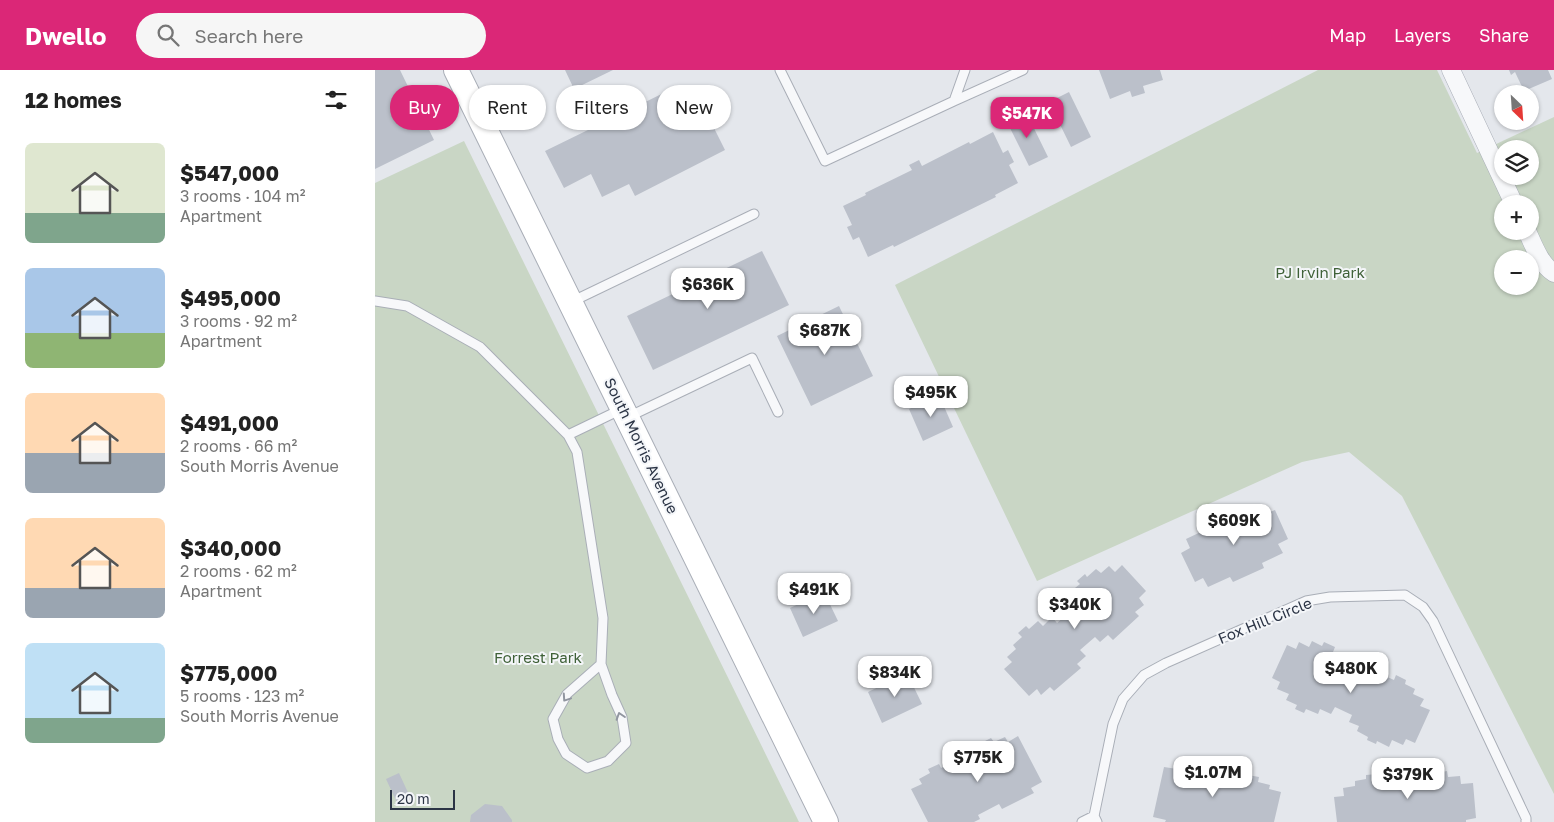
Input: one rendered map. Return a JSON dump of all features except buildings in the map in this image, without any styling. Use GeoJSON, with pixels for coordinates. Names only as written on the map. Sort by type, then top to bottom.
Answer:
{"type":"FeatureCollection","features":[{"type":"Feature","properties":{"kind":"main road","name":"South Morris Avenue"},"geometry":{"type":"LineString","coordinates":[[456,70],[826,822]]}},
{"type":"Feature","properties":{"kind":"street"},"geometry":{"type":"LineString","coordinates":[[1451,70],[1510,195]]}},
{"type":"Feature","properties":{"kind":"street"},"geometry":{"type":"LineString","coordinates":[[1531,240],[1542,262],[1554,272]]}},
{"type":"Feature","properties":{"kind":"lane"},"geometry":{"type":"LineString","coordinates":[[780,70],[825,161],[1023,70]]}},
{"type":"Feature","properties":{"kind":"lane"},"geometry":{"type":"LineString","coordinates":[[954,101],[965,70]]}},
{"type":"Feature","properties":{"kind":"lane"},"geometry":{"type":"LineString","coordinates":[[570,303],[754,214]]}},
{"type":"Feature","properties":{"kind":"lane"},"geometry":{"type":"LineString","coordinates":[[375,300],[407,306],[480,347],[568,435],[577,452],[603,618],[601,664],[611,695],[622,718],[625,744],[609,761],[587,768],[566,754],[558,739],[553,719],[567,694],[601,664]]}},
{"type":"Feature","properties":{"kind":"lane"},"geometry":{"type":"LineString","coordinates":[[568,435],[625,413],[752,358],[778,412]]}},
{"type":"Feature","properties":{"kind":"lane","name":"Fox Hill Circle"},"geometry":{"type":"LineString","coordinates":[[1082,822],[1095,819],[1113,724],[1123,699],[1144,675],[1166,663],[1307,601],[1330,597],[1405,595],[1423,607],[1433,621],[1522,809],[1526,822]]}},
{"type":"Feature","properties":{"kind":"green space","name":"PJ Irvin Park"},"geometry":{"type":"Polygon","coordinates":[[[1318,70],[1437,70],[1477,153],[1494,145],[1494,185],[1539,185],[1539,140],[1505,140],[1526,130],[1539,130],[1539,124],[1554,117],[1554,794],[1402,496],[1349,452],[1302,462],[1037,581],[895,285],[1318,70]]]}},
{"type":"Feature","properties":{"kind":"green space","name":"Forrest Park"},"geometry":{"type":"Polygon","coordinates":[[[464,141],[799,822],[375,822],[375,183],[464,141]]]}}]}
